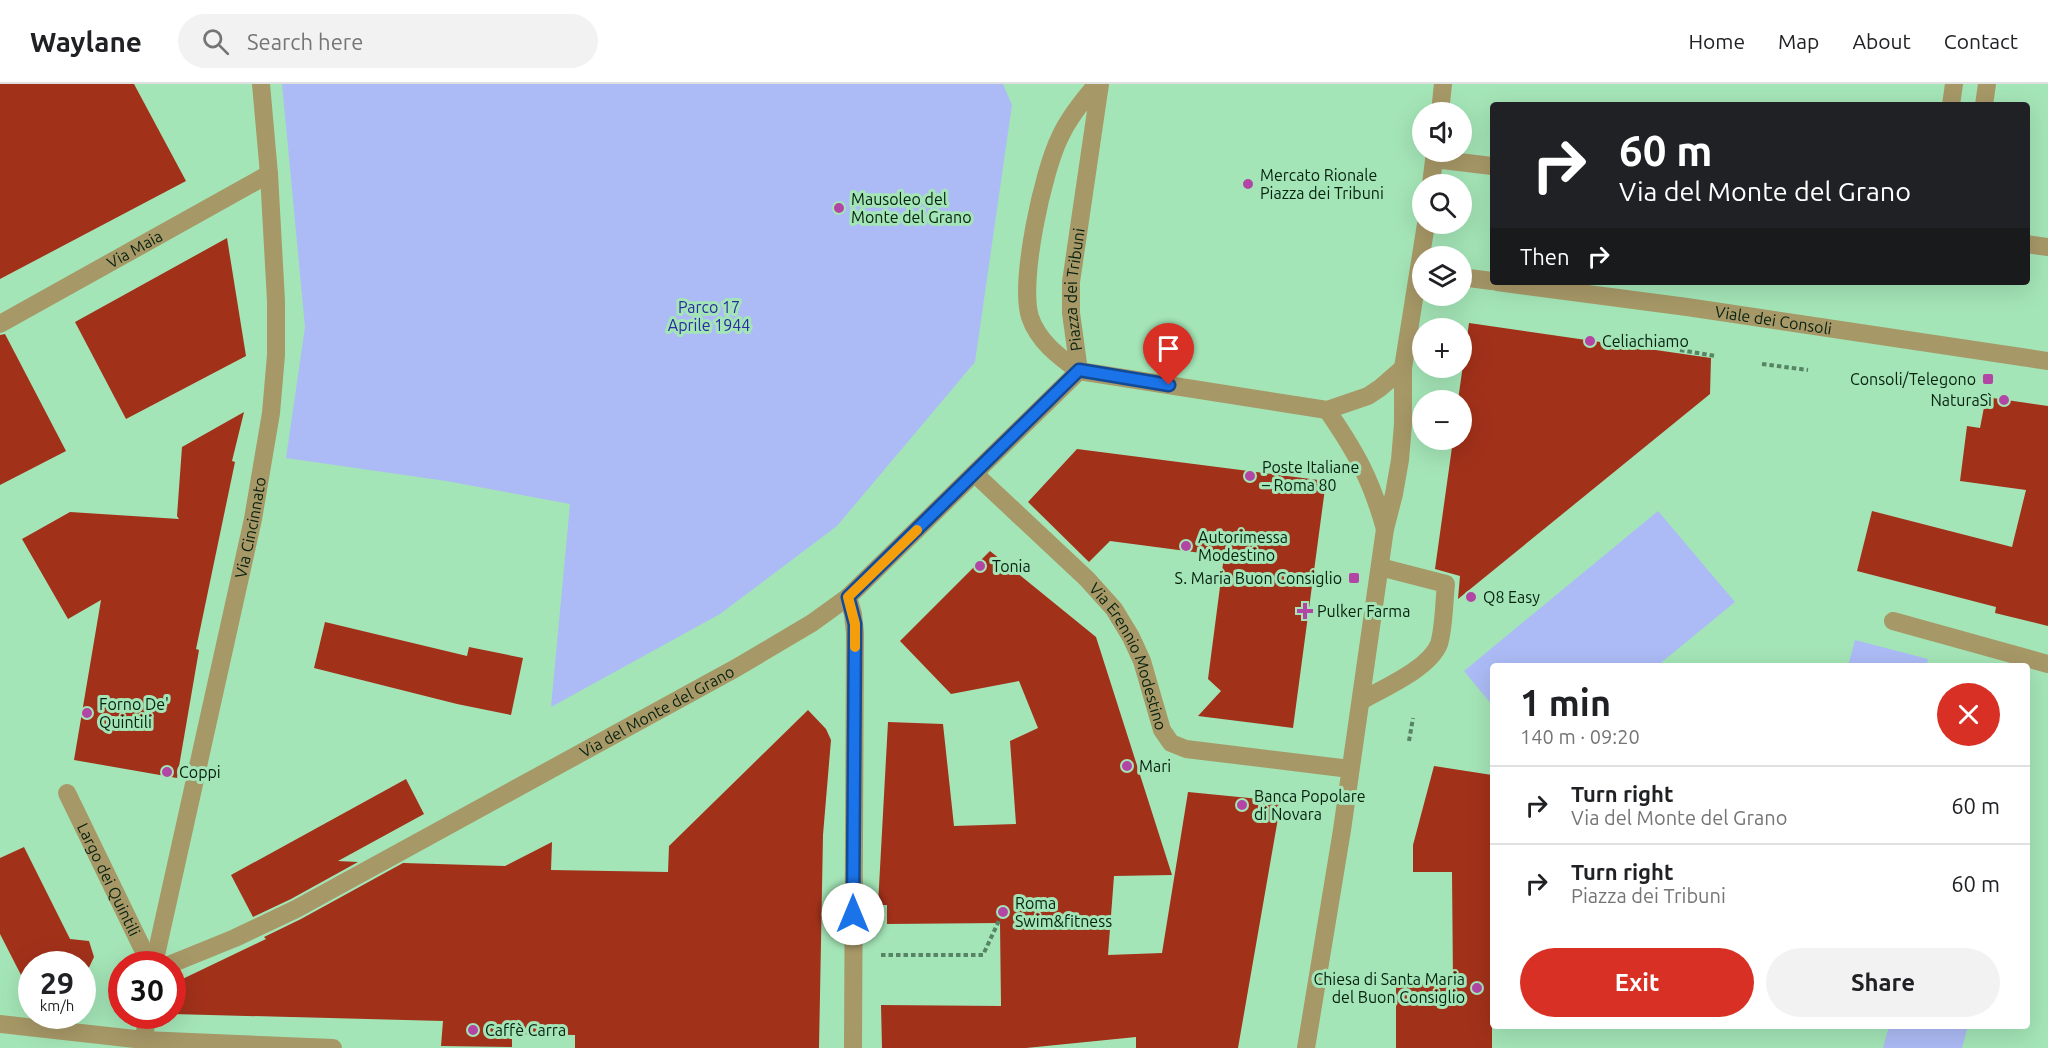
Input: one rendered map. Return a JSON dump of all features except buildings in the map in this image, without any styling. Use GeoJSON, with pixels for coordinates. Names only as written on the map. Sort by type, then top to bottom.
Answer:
{"type":"FeatureCollection","features":[{"type":"Feature","properties":{"kind":"street","name":"Via Cincinnato"},"geometry":{"type":"LineString","coordinates":[[155,951],[253,519],[271,413],[276,329],[269,174],[261,84]]}},
{"type":"Feature","properties":{"kind":"street","name":"Piazza dei Tribuni"},"geometry":{"type":"LineString","coordinates":[[1098,84],[1071,282],[1071,313],[1079,370],[1327,410],[1368,396],[1403,368]]}},
{"type":"Feature","properties":{"kind":"street"},"geometry":{"type":"LineString","coordinates":[[1079,370],[1048,346],[1038,333],[1030,317],[1027,297],[1028,271],[1046,176],[1052,157],[1069,120],[1098,84]]}},
{"type":"Feature","properties":{"kind":"street"},"geometry":{"type":"LineString","coordinates":[[1441,102],[1443,84]]}},
{"type":"Feature","properties":{"kind":"street"},"geometry":{"type":"LineString","coordinates":[[1951,102],[1954,84]]}},
{"type":"Feature","properties":{"kind":"street"},"geometry":{"type":"LineString","coordinates":[[1984,102],[1987,84]]}},
{"type":"Feature","properties":{"kind":"street"},"geometry":{"type":"LineString","coordinates":[[1471,162],[1490,166]]}},
{"type":"Feature","properties":{"kind":"street","name":"Via Maia"},"geometry":{"type":"LineString","coordinates":[[0,324],[269,174]]}},
{"type":"Feature","properties":{"kind":"street"},"geometry":{"type":"LineString","coordinates":[[2030,245],[2048,247]]}},
{"type":"Feature","properties":{"kind":"street"},"geometry":{"type":"LineString","coordinates":[[1472,278],[1490,281]]}},
{"type":"Feature","properties":{"kind":"street","name":"Viale dei Consoli"},"geometry":{"type":"LineString","coordinates":[[1520,285],[1687,307],[2048,361]]}},
{"type":"Feature","properties":{"kind":"street"},"geometry":{"type":"LineString","coordinates":[[1306,1048],[1385,529],[1400,460],[1403,424],[1403,368],[1415,306]]}},
{"type":"Feature","properties":{"kind":"street","name":"Via del Monte del Grano"},"geometry":{"type":"LineString","coordinates":[[186,958],[236,938],[296,909],[736,668],[812,623],[848,597],[1079,370]]}},
{"type":"Feature","properties":{"kind":"street"},"geometry":{"type":"LineString","coordinates":[[1327,410],[1350,443],[1366,472],[1385,529]]}},
{"type":"Feature","properties":{"kind":"street","name":"Via Erennio Modestino"},"geometry":{"type":"LineString","coordinates":[[975,474],[1087,579],[1114,609],[1138,650],[1162,730],[1171,743],[1186,749],[1350,769]]}},
{"type":"Feature","properties":{"kind":"street"},"geometry":{"type":"LineString","coordinates":[[1360,701],[1432,658],[1439,643],[1446,584],[1380,567]]}},
{"type":"Feature","properties":{"kind":"street"},"geometry":{"type":"LineString","coordinates":[[848,597],[855,633],[853,1048]]}},
{"type":"Feature","properties":{"kind":"street"},"geometry":{"type":"LineString","coordinates":[[1893,621],[2048,664]]}},
{"type":"Feature","properties":{"kind":"street","name":"Largo dei Quintili"},"geometry":{"type":"LineString","coordinates":[[67,793],[146,951]]}},
{"type":"Feature","properties":{"kind":"street"},"geometry":{"type":"LineString","coordinates":[[0,1024],[144,1040],[333,1048]]}},
{"type":"Feature","properties":{"kind":"street"},"geometry":{"type":"LineString","coordinates":[[144,1040],[145,1029]]}},
{"type":"Feature","properties":{"kind":"path"},"geometry":{"type":"LineString","coordinates":[[1680,350],[1716,357]]}},
{"type":"Feature","properties":{"kind":"path"},"geometry":{"type":"LineString","coordinates":[[1762,364],[1808,370]]}},
{"type":"Feature","properties":{"kind":"path"},"geometry":{"type":"LineString","coordinates":[[1409,741],[1413,718]]}},
{"type":"Feature","properties":{"kind":"path"},"geometry":{"type":"LineString","coordinates":[[886,955],[983,955],[1003,912]]}},
{"type":"Feature","properties":{"kind":"green space","name":"Parco 17 Aprile 1944"},"geometry":{"type":"Polygon","coordinates":[[[282,84],[1003,84],[1012,105],[975,362],[837,526],[720,614],[551,707],[570,504],[446,481],[286,458],[305,327],[282,84]]]}},
{"type":"Feature","properties":{"kind":"green space"},"geometry":{"type":"Polygon","coordinates":[[[1658,511],[1735,602],[1661,663],[1490,663],[1490,703],[1464,671],[1658,511]]]}},
{"type":"Feature","properties":{"kind":"green space"},"geometry":{"type":"Polygon","coordinates":[[[1855,640],[1928,659],[1927,663],[1849,663],[1855,640]]]}},
{"type":"Feature","properties":{"kind":"green space"},"geometry":{"type":"Polygon","coordinates":[[[1888,1029],[1967,1029],[1962,1048],[1883,1048],[1888,1029]]]}},
{"type":"Feature","properties":{"kind":"slow traffic"},"geometry":{"type":"LineString","coordinates":[[855,647],[855,624],[848,597],[917,530]]}},
{"type":"Feature","properties":{"kind":"place","name":"Mercato Rionale Piazza dei Tribuni"},"geometry":{"type":"Point","coordinates":[1248,184]}},
{"type":"Feature","properties":{"kind":"place","name":"Mausoleo del Monte del Grano"},"geometry":{"type":"Point","coordinates":[839,208]}},
{"type":"Feature","properties":{"kind":"place","name":"Celiachiamo"},"geometry":{"type":"Point","coordinates":[1590,341]}},
{"type":"Feature","properties":{"kind":"place","name":"Consoli/Telegono"},"geometry":{"type":"Point","coordinates":[1988,379]}},
{"type":"Feature","properties":{"kind":"place","name":"NaturaSì"},"geometry":{"type":"Point","coordinates":[2004,400]}},
{"type":"Feature","properties":{"kind":"place","name":"Poste Italiane – Roma 80"},"geometry":{"type":"Point","coordinates":[1250,476]}},
{"type":"Feature","properties":{"kind":"place","name":"Autorimessa Modestino"},"geometry":{"type":"Point","coordinates":[1186,546]}},
{"type":"Feature","properties":{"kind":"place","name":"Tonia"},"geometry":{"type":"Point","coordinates":[980,566]}},
{"type":"Feature","properties":{"kind":"place","name":"S. Maria Buon Consiglio"},"geometry":{"type":"Point","coordinates":[1354,578]}},
{"type":"Feature","properties":{"kind":"place","name":"Q8 Easy"},"geometry":{"type":"Point","coordinates":[1471,597]}},
{"type":"Feature","properties":{"kind":"place","name":"Pulker Farma"},"geometry":{"type":"Point","coordinates":[1305,611]}},
{"type":"Feature","properties":{"kind":"place","name":"Forno De' Quintili"},"geometry":{"type":"Point","coordinates":[87,713]}},
{"type":"Feature","properties":{"kind":"place","name":"Mari"},"geometry":{"type":"Point","coordinates":[1127,766]}},
{"type":"Feature","properties":{"kind":"place","name":"Coppi"},"geometry":{"type":"Point","coordinates":[167,772]}},
{"type":"Feature","properties":{"kind":"place","name":"Banca Popolare di Novara"},"geometry":{"type":"Point","coordinates":[1242,805]}},
{"type":"Feature","properties":{"kind":"place","name":"Roma Swim&fitness"},"geometry":{"type":"Point","coordinates":[1003,912]}},
{"type":"Feature","properties":{"kind":"place","name":"Chiesa di Santa Maria del Buon Consiglio"},"geometry":{"type":"Point","coordinates":[1477,988]}},
{"type":"Feature","properties":{"kind":"place","name":"Caffè Carra"},"geometry":{"type":"Point","coordinates":[473,1030]}},
{"type":"Feature","properties":{"kind":"route"},"geometry":{"type":"LineString","coordinates":[[853,914],[855,624],[848,597],[1079,370],[1169,385]]}}]}
